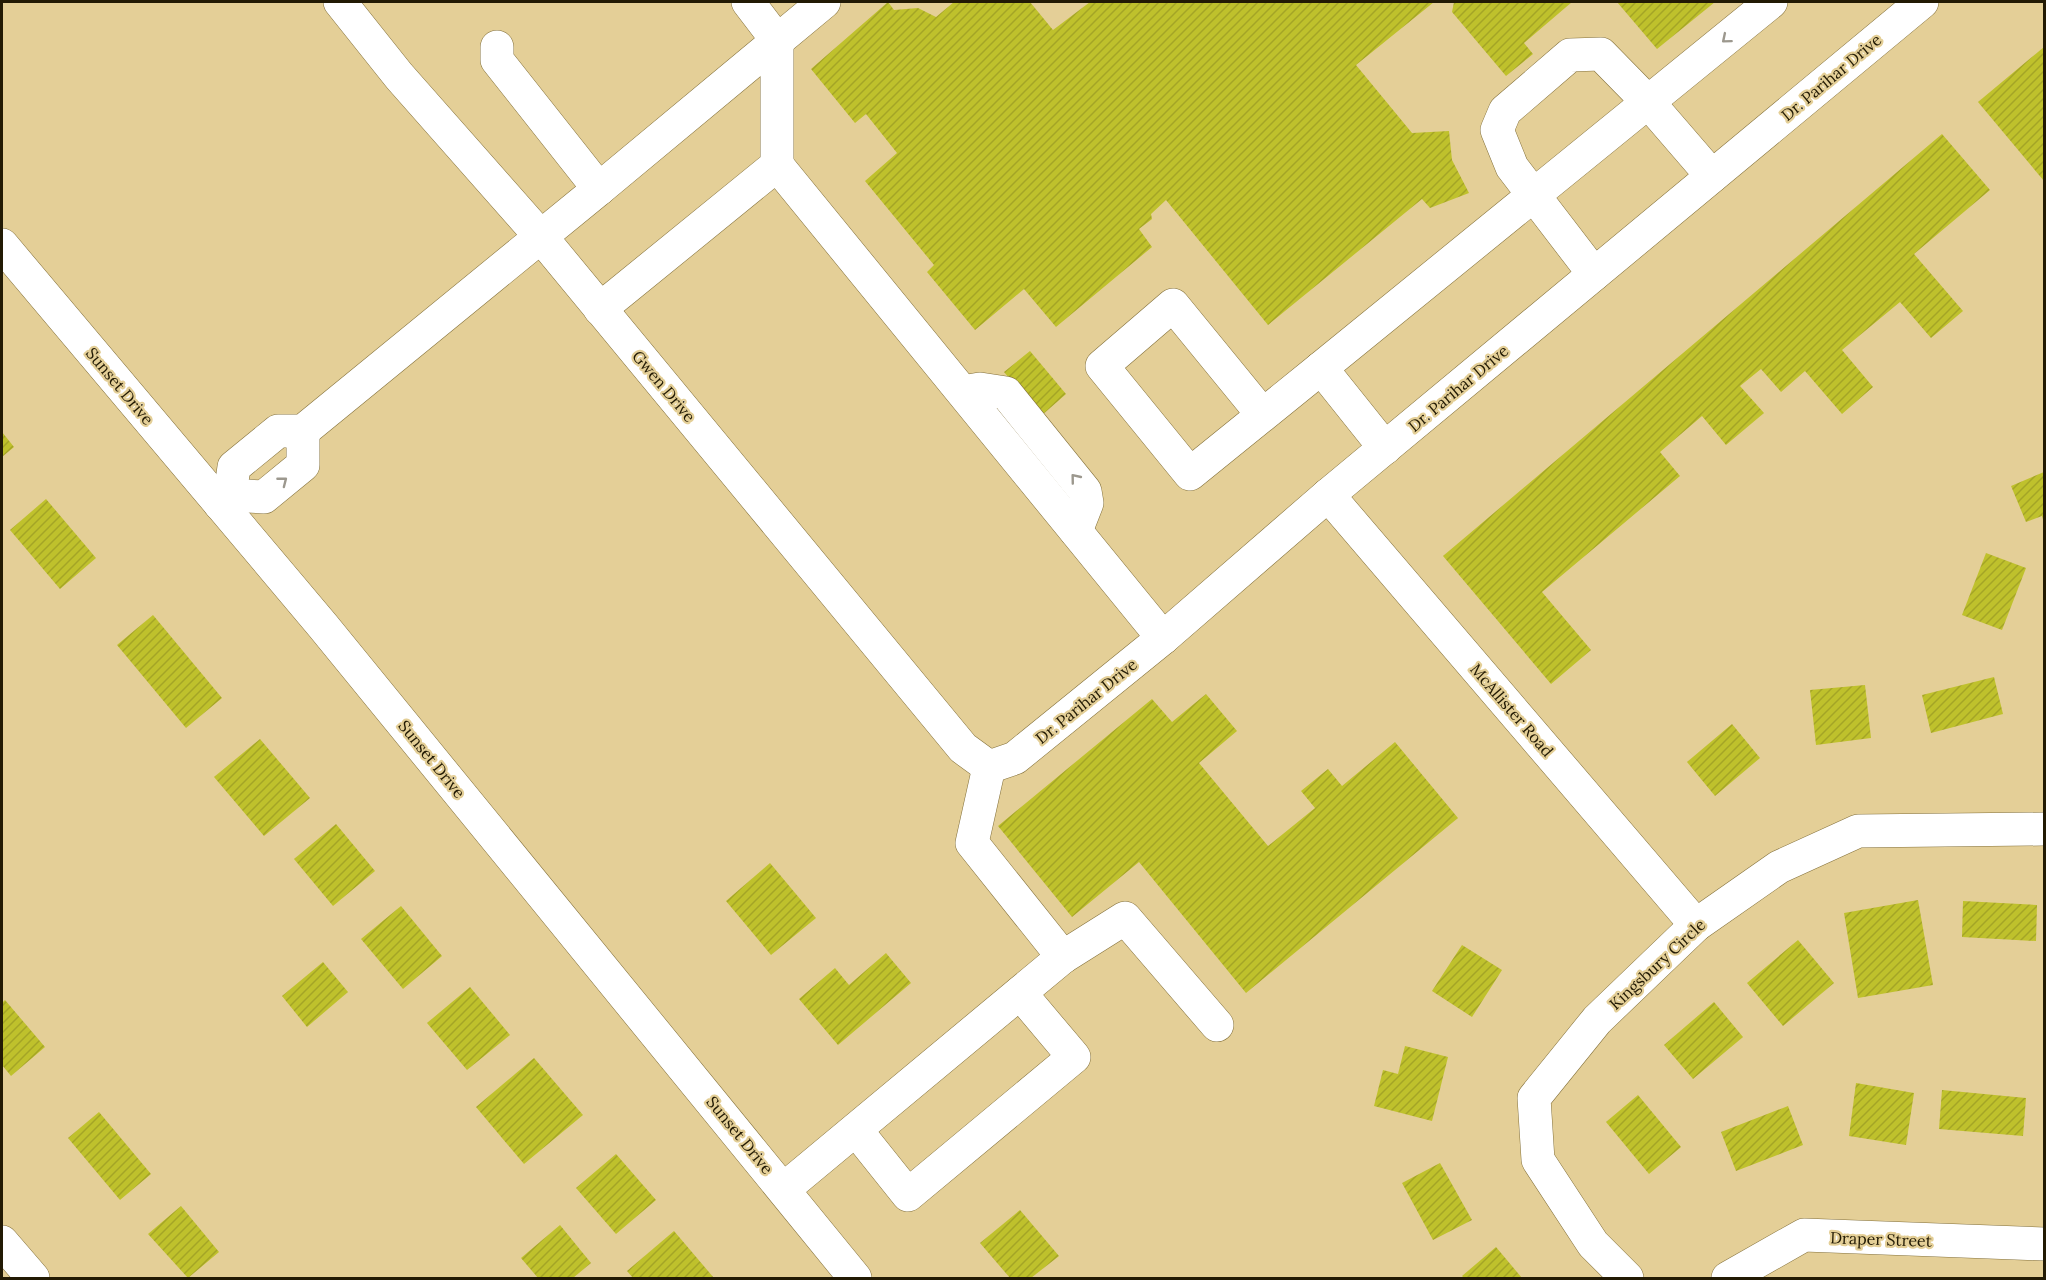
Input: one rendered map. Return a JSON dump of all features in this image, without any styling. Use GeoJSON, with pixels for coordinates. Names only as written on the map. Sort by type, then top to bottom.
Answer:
{"type":"FeatureCollection","features":[{"type":"Feature","properties":{"kind":"street","name":"Gwen Drive"},"geometry":{"type":"LineString","coordinates":[[340,2],[399,76],[542,238],[963,748],[989,767]]}},
{"type":"Feature","properties":{"kind":"street"},"geometry":{"type":"LineString","coordinates":[[748,2],[777,40],[777,165],[1163,638]]}},
{"type":"Feature","properties":{"kind":"street"},"geometry":{"type":"LineString","coordinates":[[225,500],[234,467],[278,431],[303,431],[542,238],[824,2]]}},
{"type":"Feature","properties":{"kind":"street"},"geometry":{"type":"LineString","coordinates":[[1263,415],[1173,305],[1102,366],[1190,474],[1263,415],[1321,368],[1649,103],[1771,2]]}},
{"type":"Feature","properties":{"kind":"street","name":"Dr. Parihar Drive"},"geometry":{"type":"LineString","coordinates":[[989,767],[1015,758],[1163,638],[1384,448],[1922,2]]}},
{"type":"Feature","properties":{"kind":"street"},"geometry":{"type":"LineString","coordinates":[[497,47],[497,60],[599,189]]}},
{"type":"Feature","properties":{"kind":"street"},"geometry":{"type":"LineString","coordinates":[[1594,274],[1512,167],[1497,130],[1505,111],[1570,55],[1601,54],[1649,103],[1712,176]]}},
{"type":"Feature","properties":{"kind":"street"},"geometry":{"type":"LineString","coordinates":[[600,309],[777,165]]}},
{"type":"Feature","properties":{"kind":"street","name":"Sunset Drive"},"geometry":{"type":"LineString","coordinates":[[2,245],[225,500],[331,635],[855,1278]]}},
{"type":"Feature","properties":{"kind":"street"},"geometry":{"type":"LineString","coordinates":[[1321,368],[1384,448]]}},
{"type":"Feature","properties":{"kind":"street","name":"McAllister Road"},"geometry":{"type":"LineString","coordinates":[[1328,495],[1696,925]]}},
{"type":"Feature","properties":{"kind":"street"},"geometry":{"type":"LineString","coordinates":[[989,767],[972,843],[1063,957]]}},
{"type":"Feature","properties":{"kind":"street","name":"Kingsbury Circle"},"geometry":{"type":"LineString","coordinates":[[1627,1278],[1593,1244],[1538,1160],[1533,1098],[1597,1020],[1696,925],[1779,867],[1858,831],[2044,829]]}},
{"type":"Feature","properties":{"kind":"street"},"geometry":{"type":"LineString","coordinates":[[784,1189],[1063,957],[1125,918],[1217,1025]]}},
{"type":"Feature","properties":{"kind":"street"},"geometry":{"type":"LineString","coordinates":[[856,1130],[908,1194],[1074,1057],[1020,993]]}},
{"type":"Feature","properties":{"kind":"street","name":"Draper Street"},"geometry":{"type":"LineString","coordinates":[[1728,1278],[1803,1235],[2044,1244]]}},
{"type":"Feature","properties":{"kind":"street"},"geometry":{"type":"LineString","coordinates":[[2,1242],[33,1278]]}},
{"type":"Feature","properties":{"kind":"building"},"geometry":{"type":"Polygon","coordinates":[[[888,2],[894,10],[918,8],[936,17],[954,2],[1030,2],[1053,30],[1090,2],[1434,2],[1356,65],[1412,133],[1449,131],[1452,160],[1469,193],[1430,208],[1422,199],[1268,325],[1166,200],[1151,214],[1152,219],[1139,229],[1152,247],[1056,327],[1024,289],[975,330],[927,272],[934,265],[865,181],[897,153],[866,114],[855,123],[811,69],[888,2]]]}},
{"type":"Feature","properties":{"kind":"building"},"geometry":{"type":"Polygon","coordinates":[[[1454,2],[1572,2],[1524,43],[1533,54],[1506,76],[1452,12],[1454,2]]]}},
{"type":"Feature","properties":{"kind":"building"},"geometry":{"type":"Polygon","coordinates":[[[1617,2],[1715,2],[1657,49],[1617,2]]]}},
{"type":"Feature","properties":{"kind":"building"},"geometry":{"type":"Polygon","coordinates":[[[2044,47],[2044,181],[1978,102],[2044,47]]]}},
{"type":"Feature","properties":{"kind":"building"},"geometry":{"type":"Polygon","coordinates":[[[1942,134],[1990,190],[1914,254],[1963,311],[1931,338],[1900,302],[1842,350],[1873,387],[1842,414],[1805,371],[1781,392],[1761,369],[1740,386],[1764,413],[1726,445],[1702,416],[1660,452],[1680,476],[1542,592],[1591,650],[1551,684],[1443,556],[1942,134]]]}},
{"type":"Feature","properties":{"kind":"building"},"geometry":{"type":"Polygon","coordinates":[[[1030,351],[1066,394],[1041,416],[1004,372],[1030,351]]]}},
{"type":"Feature","properties":{"kind":"building"},"geometry":{"type":"Polygon","coordinates":[[[2,432],[14,447],[2,457],[2,432]]]}},
{"type":"Feature","properties":{"kind":"building"},"geometry":{"type":"Polygon","coordinates":[[[2044,472],[2044,523],[2042,516],[2026,522],[2011,486],[2044,472]]]}},
{"type":"Feature","properties":{"kind":"building"},"geometry":{"type":"Polygon","coordinates":[[[46,499],[96,558],[60,589],[10,530],[46,499]]]}},
{"type":"Feature","properties":{"kind":"building"},"geometry":{"type":"Polygon","coordinates":[[[1986,553],[2026,568],[2002,630],[1962,615],[1986,553]]]}},
{"type":"Feature","properties":{"kind":"building"},"geometry":{"type":"Polygon","coordinates":[[[153,615],[222,698],[186,728],[117,645],[153,615]]]}},
{"type":"Feature","properties":{"kind":"building"},"geometry":{"type":"Polygon","coordinates":[[[1994,677],[2003,714],[1931,733],[1922,695],[1994,677]]]}},
{"type":"Feature","properties":{"kind":"building"},"geometry":{"type":"Polygon","coordinates":[[[1865,685],[1871,738],[1816,745],[1810,690],[1865,685]]]}},
{"type":"Feature","properties":{"kind":"building"},"geometry":{"type":"Polygon","coordinates":[[[1206,694],[1237,731],[1199,763],[1268,846],[1315,808],[1301,791],[1328,769],[1342,786],[1395,742],[1458,818],[1246,993],[1139,862],[1072,917],[998,826],[1152,699],[1172,722],[1206,694]]]}},
{"type":"Feature","properties":{"kind":"building"},"geometry":{"type":"Polygon","coordinates":[[[1732,724],[1760,758],[1715,796],[1687,762],[1732,724]]]}},
{"type":"Feature","properties":{"kind":"building"},"geometry":{"type":"Polygon","coordinates":[[[260,739],[310,798],[264,836],[214,777],[260,739]]]}},
{"type":"Feature","properties":{"kind":"building"},"geometry":{"type":"Polygon","coordinates":[[[336,824],[375,871],[333,906],[294,859],[336,824]]]}},
{"type":"Feature","properties":{"kind":"building"},"geometry":{"type":"Polygon","coordinates":[[[770,863],[816,918],[771,955],[726,901],[770,863]]]}},
{"type":"Feature","properties":{"kind":"building"},"geometry":{"type":"Polygon","coordinates":[[[1918,900],[1933,985],[1858,998],[1844,913],[1918,900]]]}},
{"type":"Feature","properties":{"kind":"building"},"geometry":{"type":"Polygon","coordinates":[[[1963,901],[2037,905],[2036,941],[1962,937],[1963,901]]]}},
{"type":"Feature","properties":{"kind":"building"},"geometry":{"type":"Polygon","coordinates":[[[401,906],[442,956],[403,989],[361,939],[401,906]]]}},
{"type":"Feature","properties":{"kind":"building"},"geometry":{"type":"Polygon","coordinates":[[[1798,940],[1834,983],[1783,1026],[1747,983],[1798,940]]]}},
{"type":"Feature","properties":{"kind":"building"},"geometry":{"type":"Polygon","coordinates":[[[1462,945],[1502,970],[1472,1017],[1432,991],[1462,945]]]}},
{"type":"Feature","properties":{"kind":"building"},"geometry":{"type":"Polygon","coordinates":[[[886,953],[911,983],[838,1045],[799,999],[835,968],[849,985],[886,953]]]}},
{"type":"Feature","properties":{"kind":"building"},"geometry":{"type":"Polygon","coordinates":[[[323,962],[348,992],[307,1027],[282,996],[323,962]]]}},
{"type":"Feature","properties":{"kind":"building"},"geometry":{"type":"Polygon","coordinates":[[[470,987],[510,1035],[467,1070],[427,1023],[470,987]]]}},
{"type":"Feature","properties":{"kind":"building"},"geometry":{"type":"Polygon","coordinates":[[[5,1000],[45,1047],[11,1076],[2,1065],[2,1003],[5,1000]]]}},
{"type":"Feature","properties":{"kind":"building"},"geometry":{"type":"Polygon","coordinates":[[[1714,1002],[1743,1037],[1693,1079],[1664,1045],[1714,1002]]]}},
{"type":"Feature","properties":{"kind":"building"},"geometry":{"type":"Polygon","coordinates":[[[1405,1046],[1448,1057],[1432,1121],[1374,1106],[1383,1070],[1398,1074],[1405,1046]]]}},
{"type":"Feature","properties":{"kind":"building"},"geometry":{"type":"Polygon","coordinates":[[[534,1058],[583,1115],[524,1164],[476,1107],[534,1058]]]}},
{"type":"Feature","properties":{"kind":"building"},"geometry":{"type":"Polygon","coordinates":[[[1856,1083],[1914,1093],[1906,1145],[1849,1136],[1856,1083]]]}},
{"type":"Feature","properties":{"kind":"building"},"geometry":{"type":"Polygon","coordinates":[[[1942,1090],[2026,1098],[2023,1136],[1939,1129],[1942,1090]]]}},
{"type":"Feature","properties":{"kind":"building"},"geometry":{"type":"Polygon","coordinates":[[[1638,1095],[1681,1147],[1649,1174],[1606,1122],[1638,1095]]]}},
{"type":"Feature","properties":{"kind":"building"},"geometry":{"type":"Polygon","coordinates":[[[1788,1106],[1803,1145],[1736,1171],[1721,1132],[1788,1106]]]}},
{"type":"Feature","properties":{"kind":"building"},"geometry":{"type":"Polygon","coordinates":[[[99,1112],[151,1174],[120,1200],[68,1138],[99,1112]]]}},
{"type":"Feature","properties":{"kind":"building"},"geometry":{"type":"Polygon","coordinates":[[[616,1154],[656,1200],[616,1234],[576,1188],[616,1154]]]}},
{"type":"Feature","properties":{"kind":"building"},"geometry":{"type":"Polygon","coordinates":[[[1440,1163],[1472,1220],[1433,1240],[1402,1183],[1440,1163]]]}},
{"type":"Feature","properties":{"kind":"building"},"geometry":{"type":"Polygon","coordinates":[[[181,1206],[219,1252],[188,1278],[148,1234],[181,1206]]]}},
{"type":"Feature","properties":{"kind":"building"},"geometry":{"type":"Polygon","coordinates":[[[1020,1210],[1059,1256],[1031,1278],[1010,1278],[980,1243],[1020,1210]]]}},
{"type":"Feature","properties":{"kind":"building"},"geometry":{"type":"Polygon","coordinates":[[[560,1225],[591,1263],[573,1278],[538,1278],[521,1258],[560,1225]]]}},
{"type":"Feature","properties":{"kind":"building"},"geometry":{"type":"Polygon","coordinates":[[[674,1231],[714,1278],[633,1278],[627,1271],[674,1231]]]}},
{"type":"Feature","properties":{"kind":"building"},"geometry":{"type":"Polygon","coordinates":[[[1496,1247],[1522,1278],[1464,1278],[1462,1276],[1496,1247]]]}}]}
